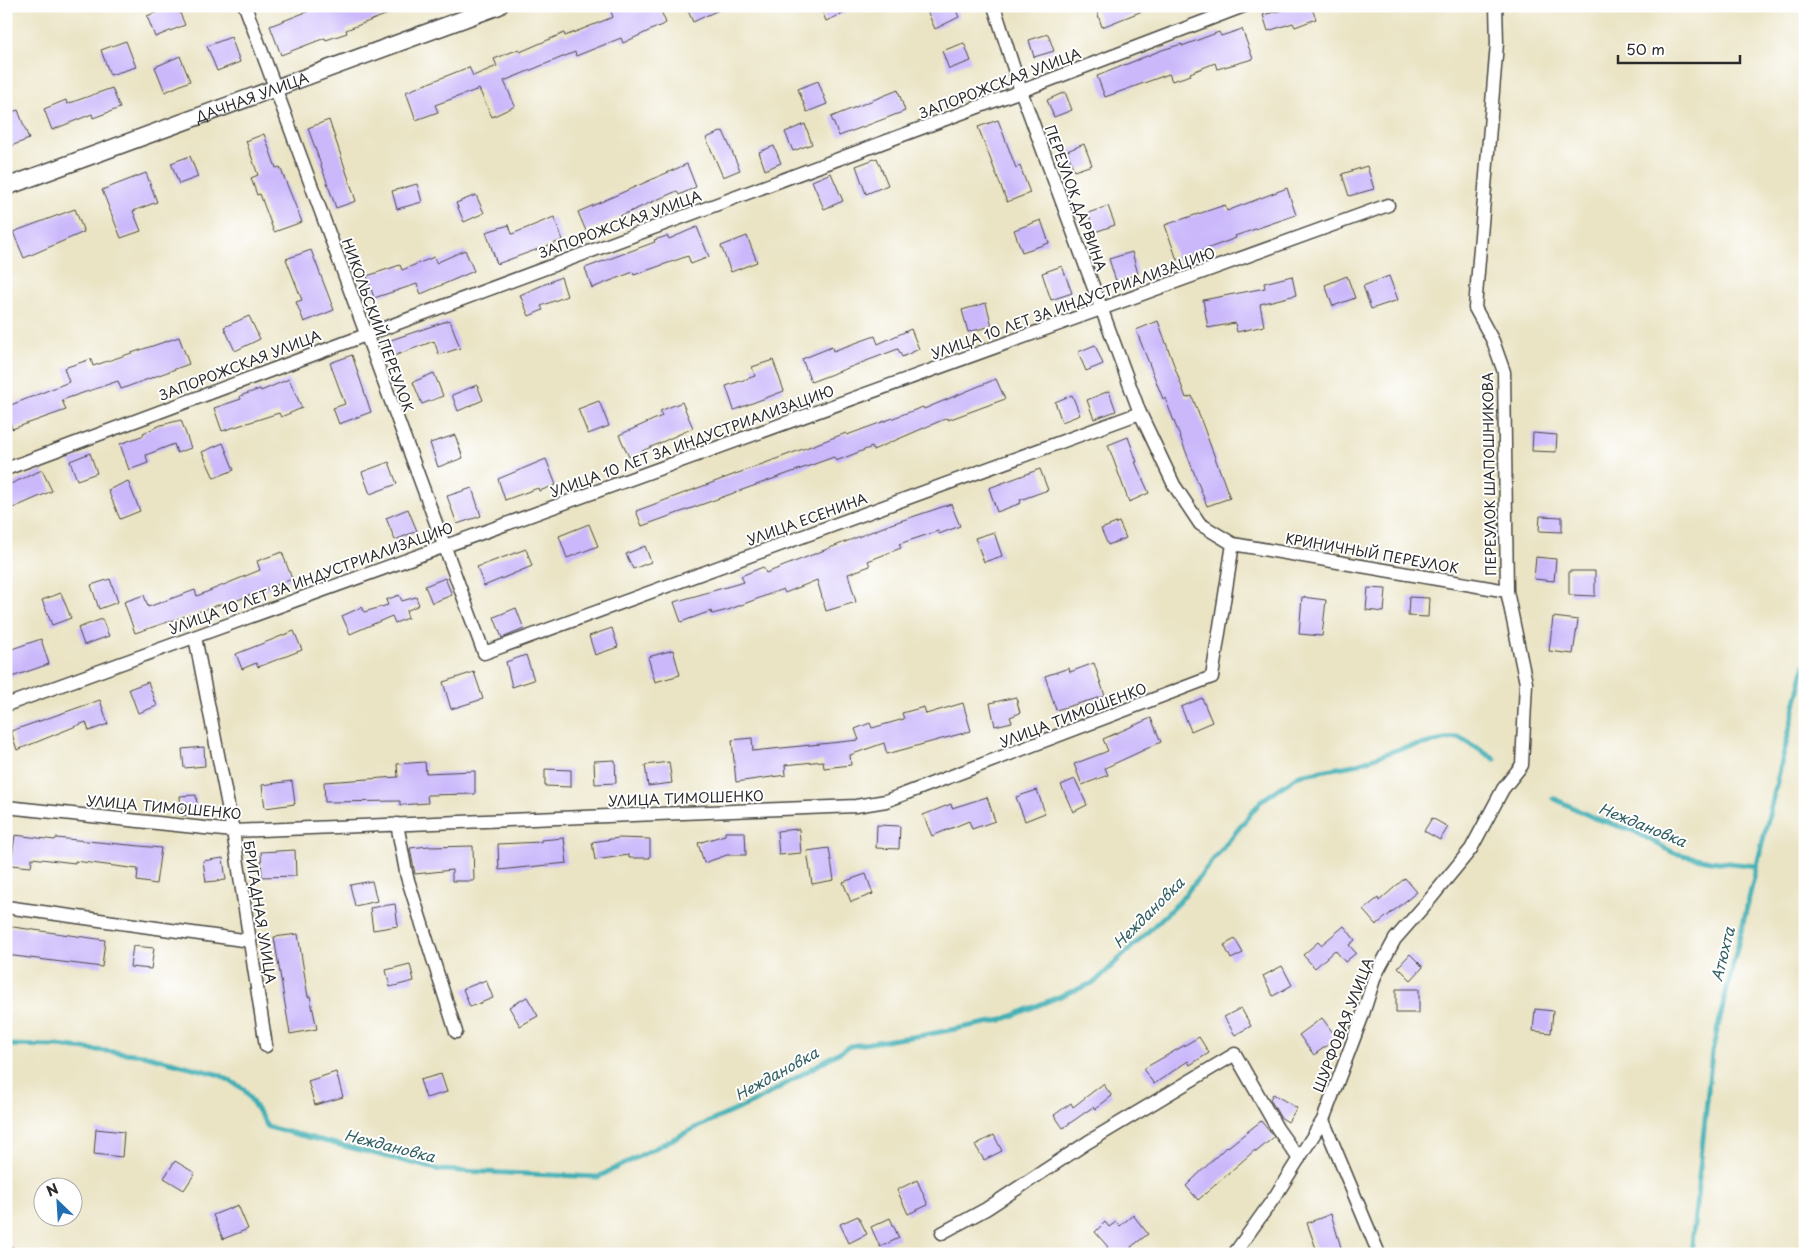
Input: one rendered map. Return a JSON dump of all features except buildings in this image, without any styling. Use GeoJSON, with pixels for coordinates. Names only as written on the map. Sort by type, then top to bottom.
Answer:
{"type":"FeatureCollection","features":[{"type":"Feature","properties":{"kind":"street","name":"НИКОЛЬСКИЙ ПЕРЕУЛОК"},"geometry":{"type":"LineString","coordinates":[[245,6],[484,653]]}},
{"type":"Feature","properties":{"kind":"street","name":"ДАЧНАЯ УЛИЦА"},"geometry":{"type":"LineString","coordinates":[[6,187],[499,6]]}},
{"type":"Feature","properties":{"kind":"street","name":"ПЕРЕУЛОК ДАРВИНА"},"geometry":{"type":"LineString","coordinates":[[994,6],[1021,92],[1140,413],[1174,485],[1200,524],[1233,544]]}},
{"type":"Feature","properties":{"kind":"street","name":"ЗАПОРОЖСКАЯ УЛИЦА"},"geometry":{"type":"LineString","coordinates":[[6,469],[365,334],[1021,92],[1244,6]]}},
{"type":"Feature","properties":{"kind":"street","name":"ПЕРЕУЛОК ШАПОШНИКОВА"},"geometry":{"type":"LineString","coordinates":[[1496,6],[1497,43],[1475,308],[1493,341],[1504,372],[1507,591],[1526,683],[1522,765]]}},
{"type":"Feature","properties":{"kind":"street","name":"УЛИЦА 10 ЛЕТ ЗА ИНДУСТРИАЛИЗАЦИЮ"},"geometry":{"type":"LineString","coordinates":[[6,705],[1388,205]]}},
{"type":"Feature","properties":{"kind":"street","name":"УЛИЦА ЕСЕНИНА"},"geometry":{"type":"LineString","coordinates":[[484,653],[1140,413]]}},
{"type":"Feature","properties":{"kind":"street","name":"КРИНИЧНЫЙ ПЕРЕУЛОК"},"geometry":{"type":"LineString","coordinates":[[1233,544],[1507,591]]}},
{"type":"Feature","properties":{"kind":"street","name":"УЛИЦА ТИМОШЕНКО"},"geometry":{"type":"LineString","coordinates":[[6,807],[232,831],[856,806],[886,801],[1212,677],[1233,544]]}},
{"type":"Feature","properties":{"kind":"street","name":"БРИГАДНАЯ УЛИЦА"},"geometry":{"type":"LineString","coordinates":[[195,636],[232,831],[266,1046]]}},
{"type":"Feature","properties":{"kind":"street","name":"ШУРФОВАЯ УЛИЦА"},"geometry":{"type":"LineString","coordinates":[[1234,1254],[1299,1159],[1323,1120],[1362,1018],[1375,976],[1395,939],[1471,849],[1503,790],[1522,765]]}},
{"type":"Feature","properties":{"kind":"street"},"geometry":{"type":"LineString","coordinates":[[397,824],[407,877],[456,1032]]}},
{"type":"Feature","properties":{"kind":"street"},"geometry":{"type":"LineString","coordinates":[[6,907],[250,941]]}},
{"type":"Feature","properties":{"kind":"street"},"geometry":{"type":"LineString","coordinates":[[942,1233],[986,1209],[1088,1142],[1235,1054],[1277,1128],[1299,1159]]}},
{"type":"Feature","properties":{"kind":"street"},"geometry":{"type":"LineString","coordinates":[[1323,1120],[1379,1254]]}},
{"type":"Feature","properties":{"kind":"street"},"geometry":{"type":"LineString","coordinates":[[6,1252],[10,1254]]}},
{"type":"Feature","properties":{"kind":"waterway","name":"Атюхта"},"geometry":{"type":"LineString","coordinates":[[1691,1254],[1712,1052],[1805,665]]}},
{"type":"Feature","properties":{"kind":"waterway","name":"Неждановка"},"geometry":{"type":"LineString","coordinates":[[6,1045],[57,1046],[144,1055],[220,1075],[244,1089],[268,1127],[440,1170],[598,1177],[693,1129],[758,1100],[850,1046],[924,1035],[1002,1020],[1095,982],[1179,902],[1261,801],[1299,775],[1354,765],[1399,749],[1459,737],[1495,759]]}},
{"type":"Feature","properties":{"kind":"waterway","name":"Неждановка"},"geometry":{"type":"LineString","coordinates":[[1553,798],[1594,818],[1634,831],[1674,853],[1710,861],[1757,866]]}}]}
